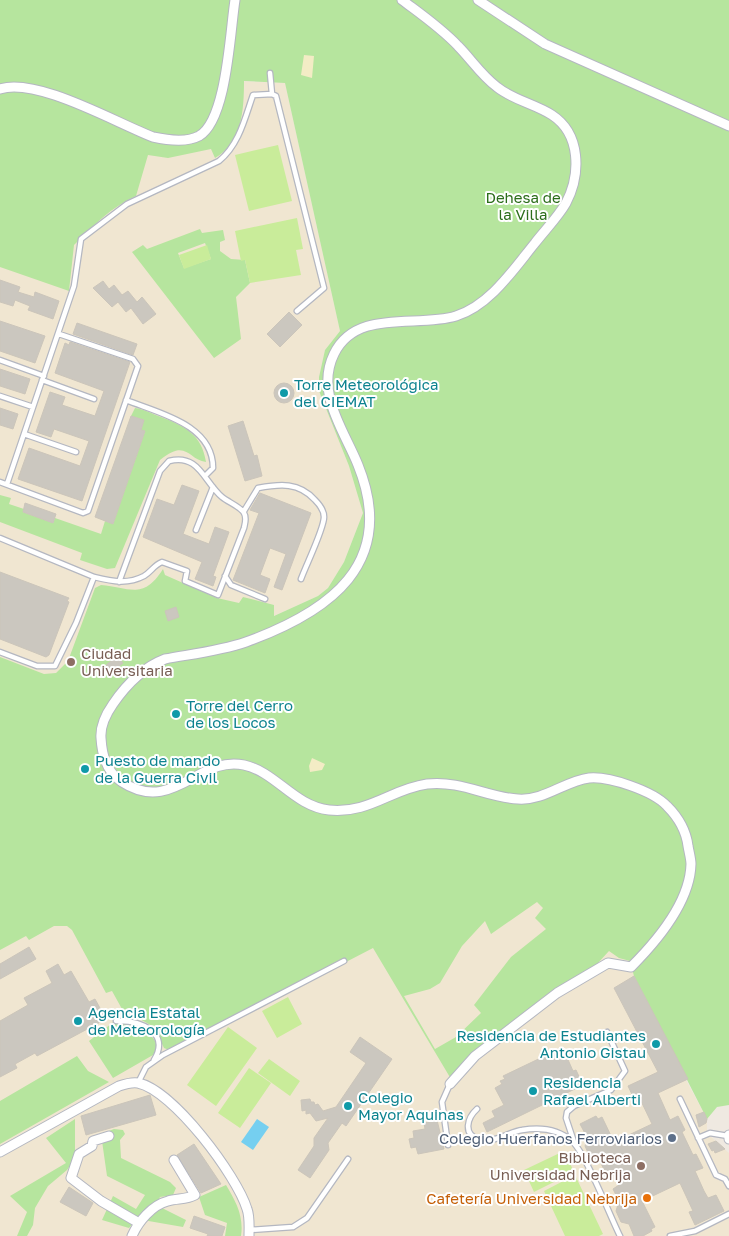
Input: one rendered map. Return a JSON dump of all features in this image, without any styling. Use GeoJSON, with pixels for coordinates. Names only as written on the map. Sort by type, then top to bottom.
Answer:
{"type":"FeatureCollection","features":[{"type":"Feature","properties":{"kind":"street"},"geometry":{"type":"LineString","coordinates":[[0,89],[17,86],[46,92],[153,137],[168,140],[190,139],[199,136],[211,124],[221,100],[235,0]]}},
{"type":"Feature","properties":{"kind":"street"},"geometry":{"type":"LineString","coordinates":[[402,0],[443,31],[484,76],[500,90],[549,113],[565,126],[572,137],[576,164],[575,178],[567,201],[529,250],[486,299],[455,316],[368,326],[350,335],[337,349],[328,372],[327,391],[337,420],[360,469],[369,507],[367,544],[360,562],[347,582],[321,606],[309,614],[246,642],[154,663],[144,670],[117,698],[103,721],[100,733],[103,757],[107,767],[117,779],[142,791],[156,792],[173,788],[207,770],[234,764],[252,768],[308,805],[333,810],[357,810],[427,784],[475,788],[520,800],[531,799],[588,778],[616,781],[640,790],[665,804],[680,822],[687,838],[691,865],[686,886],[676,911],[658,940],[631,967],[608,963],[557,993],[475,1056],[450,1084]]}},
{"type":"Feature","properties":{"kind":"street"},"geometry":{"type":"LineString","coordinates":[[478,0],[544,44],[729,126]]}},
{"type":"Feature","properties":{"kind":"street"},"geometry":{"type":"LineString","coordinates":[[0,1152],[119,1086],[138,1083],[162,1097],[196,1129],[220,1160],[243,1198],[248,1211],[249,1233]]}},
{"type":"Feature","properties":{"kind":"street"},"geometry":{"type":"LineString","coordinates":[[109,1136],[93,1141],[92,1146],[79,1154],[71,1178],[101,1201],[139,1223]]}},
{"type":"Feature","properties":{"kind":"street"},"geometry":{"type":"LineString","coordinates":[[132,1236],[139,1223],[149,1212],[167,1201],[189,1198],[195,1195],[174,1160]]}},
{"type":"Feature","properties":{"kind":"lane"},"geometry":{"type":"LineString","coordinates":[[270,73],[272,94]]}},
{"type":"Feature","properties":{"kind":"lane"},"geometry":{"type":"LineString","coordinates":[[7,484],[74,286],[81,239],[127,204],[220,161],[229,154],[235,144],[254,95],[272,94],[276,96],[324,288],[297,311]]}},
{"type":"Feature","properties":{"kind":"lane"},"geometry":{"type":"LineString","coordinates":[[0,482],[83,513],[88,511],[138,366],[133,360],[59,334]]}},
{"type":"Feature","properties":{"kind":"lane"},"geometry":{"type":"LineString","coordinates":[[0,360],[94,399]]}},
{"type":"Feature","properties":{"kind":"lane"},"geometry":{"type":"LineString","coordinates":[[0,396],[33,407]]}},
{"type":"Feature","properties":{"kind":"lane"},"geometry":{"type":"LineString","coordinates":[[126,400],[184,424],[198,432],[213,459],[213,468],[205,476]]}},
{"type":"Feature","properties":{"kind":"lane"},"geometry":{"type":"LineString","coordinates":[[24,434],[76,452]]}},
{"type":"Feature","properties":{"kind":"lane"},"geometry":{"type":"LineString","coordinates":[[0,538],[94,576],[119,582],[145,576],[162,562],[187,571],[185,581],[218,595],[244,528],[247,518],[244,511],[226,500],[213,487],[199,468],[185,459],[177,459],[164,464],[119,582]]}},
{"type":"Feature","properties":{"kind":"lane"},"geometry":{"type":"LineString","coordinates":[[244,511],[258,488],[276,485],[294,486],[308,492],[320,505],[324,515],[322,528],[301,579]]}},
{"type":"Feature","properties":{"kind":"lane"},"geometry":{"type":"LineString","coordinates":[[196,530],[213,487]]}},
{"type":"Feature","properties":{"kind":"lane"},"geometry":{"type":"LineString","coordinates":[[0,652],[37,666],[55,666],[76,623],[94,576]]}},
{"type":"Feature","properties":{"kind":"lane"},"geometry":{"type":"LineString","coordinates":[[224,576],[231,585],[265,599]]}},
{"type":"Feature","properties":{"kind":"lane"},"geometry":{"type":"LineString","coordinates":[[153,1061],[344,961]]}},
{"type":"Feature","properties":{"kind":"lane"},"geometry":{"type":"LineString","coordinates":[[116,1021],[137,1022],[151,1029],[156,1036],[159,1052],[143,1071],[138,1083]]}},
{"type":"Feature","properties":{"kind":"lane"},"geometry":{"type":"LineString","coordinates":[[607,1032],[626,1071],[611,1090],[574,1106],[567,1112],[566,1118],[575,1144],[620,1236]]}},
{"type":"Feature","properties":{"kind":"lane"},"geometry":{"type":"LineString","coordinates":[[448,1145],[442,1102],[450,1084]]}},
{"type":"Feature","properties":{"kind":"lane"},"geometry":{"type":"LineString","coordinates":[[680,1099],[716,1175],[726,1179],[729,1186]]}},
{"type":"Feature","properties":{"kind":"lane"},"geometry":{"type":"LineString","coordinates":[[477,1110],[470,1118],[467,1127],[471,1135],[481,1140],[488,1141],[518,1130],[536,1128],[559,1133],[575,1144]]}},
{"type":"Feature","properties":{"kind":"lane"},"geometry":{"type":"LineString","coordinates":[[698,1138],[710,1133],[729,1137]]}},
{"type":"Feature","properties":{"kind":"lane"},"geometry":{"type":"LineString","coordinates":[[249,1233],[293,1227],[307,1218],[348,1159]]}},
{"type":"Feature","properties":{"kind":"lane"},"geometry":{"type":"LineString","coordinates":[[670,1236],[695,1231],[729,1214]]}},
{"type":"Feature","properties":{"kind":"shaded area","name":"Ciudad Universitaria"},"geometry":{"type":"Polygon","coordinates":[[[238,81],[285,83],[340,331],[325,350],[319,377],[319,391],[349,466],[363,513],[344,562],[328,588],[318,596],[223,639],[561,794],[686,1080],[707,1119],[707,1130],[711,1137],[729,1153],[729,1236],[0,1236],[0,91],[238,81]]]}},
{"type":"Feature","properties":{"kind":"green space","name":"Dehesa de la Villa"},"geometry":{"type":"Polygon","coordinates":[[[0,0],[729,0],[729,1105],[717,1107],[707,1119],[634,976],[630,961],[619,958],[609,951],[597,964],[542,998],[451,1079],[373,948],[346,962],[344,958],[169,1050],[164,1048],[154,1027],[122,1009],[112,991],[106,993],[72,930],[67,926],[54,926],[29,940],[26,936],[0,950],[0,657],[44,674],[56,673],[68,661],[95,588],[101,585],[135,590],[142,589],[156,579],[163,569],[165,575],[217,598],[239,603],[243,597],[274,605],[274,616],[318,596],[328,588],[344,562],[363,513],[349,466],[319,391],[319,377],[325,350],[340,331],[285,83],[244,81],[240,125],[231,144],[215,158],[211,149],[168,158],[148,155],[136,196],[110,211],[74,245],[69,291],[0,267],[0,0]],[[537,902],[491,934],[485,921],[462,946],[440,983],[430,989],[404,996],[435,1049],[456,1037],[481,1013],[474,1005],[511,957],[546,929],[535,918],[543,908],[537,902]]]}},
{"type":"Feature","properties":{"kind":"green space"},"geometry":{"type":"Polygon","coordinates":[[[278,145],[292,201],[249,211],[235,155],[278,145]]]}},
{"type":"Feature","properties":{"kind":"green space"},"geometry":{"type":"Polygon","coordinates":[[[297,218],[303,249],[296,250],[301,275],[250,283],[245,260],[241,261],[235,231],[297,218]]]}},
{"type":"Feature","properties":{"kind":"green space"},"geometry":{"type":"Polygon","coordinates":[[[200,229],[202,233],[223,230],[225,240],[220,242],[220,251],[231,259],[245,260],[250,283],[236,297],[241,339],[214,358],[132,252],[143,245],[147,249],[200,229]],[[205,243],[178,253],[184,268],[211,259],[205,243]]]}},
{"type":"Feature","properties":{"kind":"green space"},"geometry":{"type":"Polygon","coordinates":[[[207,245],[211,259],[184,269],[179,255],[207,245]]]}},
{"type":"Feature","properties":{"kind":"green space"},"geometry":{"type":"Polygon","coordinates":[[[135,408],[169,420],[191,432],[201,444],[206,462],[182,450],[169,454],[160,460],[115,568],[107,569],[80,560],[82,553],[0,522],[0,495],[11,498],[9,504],[24,509],[23,512],[53,523],[55,518],[101,534],[105,521],[113,524],[145,431],[141,430],[144,420],[131,416],[135,408]]]}},
{"type":"Feature","properties":{"kind":"green space"},"geometry":{"type":"Polygon","coordinates":[[[288,997],[302,1024],[277,1038],[262,1011],[288,997]]]}},
{"type":"Feature","properties":{"kind":"green space"},"geometry":{"type":"Polygon","coordinates":[[[120,1017],[138,1023],[151,1035],[158,1046],[153,1055],[113,1078],[89,1041],[120,1017]]]}},
{"type":"Feature","properties":{"kind":"green space"},"geometry":{"type":"Polygon","coordinates":[[[228,1027],[257,1048],[216,1106],[187,1085],[228,1027]]]}},
{"type":"Feature","properties":{"kind":"green space"},"geometry":{"type":"Polygon","coordinates":[[[77,1056],[88,1071],[109,1082],[0,1144],[0,1101],[77,1056]]]}},
{"type":"Feature","properties":{"kind":"green space"},"geometry":{"type":"Polygon","coordinates":[[[269,1059],[300,1081],[290,1096],[258,1073],[269,1059]]]}},
{"type":"Feature","properties":{"kind":"green space"},"geometry":{"type":"Polygon","coordinates":[[[249,1068],[271,1083],[240,1128],[218,1113],[249,1068]]]}},
{"type":"Feature","properties":{"kind":"green space"},"geometry":{"type":"Polygon","coordinates":[[[75,1119],[75,1158],[67,1170],[48,1186],[35,1208],[33,1225],[27,1236],[17,1236],[27,1212],[10,1196],[66,1163],[46,1138],[75,1119]]]}},
{"type":"Feature","properties":{"kind":"green space"},"geometry":{"type":"Polygon","coordinates":[[[114,1129],[123,1130],[125,1134],[120,1140],[121,1158],[170,1182],[176,1188],[173,1195],[160,1197],[156,1205],[186,1220],[183,1227],[137,1219],[129,1228],[102,1220],[113,1196],[136,1209],[145,1195],[107,1176],[101,1134],[114,1129]]]}},
{"type":"Feature","properties":{"kind":"green space"},"geometry":{"type":"Polygon","coordinates":[[[564,1151],[574,1172],[534,1192],[524,1170],[564,1151]]]}},
{"type":"Feature","properties":{"kind":"green space"},"geometry":{"type":"Polygon","coordinates":[[[575,1175],[603,1234],[599,1236],[565,1236],[544,1191],[575,1175]]]}},
{"type":"Feature","properties":{"kind":"green space"},"geometry":{"type":"Polygon","coordinates":[[[226,1185],[236,1203],[240,1216],[241,1236],[225,1236],[227,1223],[205,1215],[199,1197],[226,1185]]]}},
{"type":"Feature","properties":{"kind":"sand"},"geometry":{"type":"Polygon","coordinates":[[[304,55],[314,56],[312,78],[301,75],[304,55]]]}},
{"type":"Feature","properties":{"kind":"sand"},"geometry":{"type":"Polygon","coordinates":[[[312,758],[325,764],[322,770],[310,772],[309,766],[312,758]]]}},
{"type":"Feature","properties":{"kind":"water"},"geometry":{"type":"Polygon","coordinates":[[[257,1119],[269,1127],[253,1150],[241,1142],[257,1119]]]}},
{"type":"Feature","properties":{"kind":"building"},"geometry":{"type":"Polygon","coordinates":[[[0,280],[20,287],[18,292],[34,297],[35,292],[59,301],[53,319],[28,310],[30,306],[15,300],[13,306],[0,302],[0,280]]]}},
{"type":"Feature","properties":{"kind":"building"},"geometry":{"type":"Polygon","coordinates":[[[103,281],[109,289],[114,285],[122,295],[128,291],[137,302],[142,297],[156,314],[143,324],[131,308],[126,312],[118,302],[112,307],[93,288],[103,281]]]}},
{"type":"Feature","properties":{"kind":"building"},"geometry":{"type":"Polygon","coordinates":[[[289,312],[302,325],[280,347],[267,334],[289,312]]]}},
{"type":"Feature","properties":{"kind":"building"},"geometry":{"type":"Polygon","coordinates":[[[0,321],[45,336],[35,363],[0,351],[0,321]]]}},
{"type":"Feature","properties":{"kind":"building"},"geometry":{"type":"Polygon","coordinates":[[[77,323],[137,344],[133,355],[73,334],[77,323]]]}},
{"type":"Feature","properties":{"kind":"building"},"geometry":{"type":"Polygon","coordinates":[[[70,342],[130,362],[82,501],[18,479],[29,448],[80,466],[89,441],[54,429],[51,437],[36,432],[50,392],[65,397],[62,405],[95,416],[104,391],[55,373],[65,343],[69,345],[70,342]]]}},
{"type":"Feature","properties":{"kind":"building"},"geometry":{"type":"Polygon","coordinates":[[[0,369],[30,379],[25,394],[0,386],[0,369]]]}},
{"type":"Feature","properties":{"kind":"building","name":"Torre Meteorológica del CIEMAT"},"geometry":{"type":"Polygon","coordinates":[[[284,383],[291,386],[294,393],[291,400],[284,403],[277,400],[274,393],[277,386],[284,383]]]}},
{"type":"Feature","properties":{"kind":"building"},"geometry":{"type":"Polygon","coordinates":[[[0,408],[18,414],[13,429],[0,425],[0,408]]]}},
{"type":"Feature","properties":{"kind":"building"},"geometry":{"type":"Polygon","coordinates":[[[131,416],[144,420],[141,430],[145,431],[113,524],[95,517],[131,416]]]}},
{"type":"Feature","properties":{"kind":"building"},"geometry":{"type":"Polygon","coordinates":[[[243,421],[254,456],[257,455],[262,476],[245,481],[228,426],[243,421]]]}},
{"type":"Feature","properties":{"kind":"building"},"geometry":{"type":"Polygon","coordinates":[[[182,485],[199,491],[183,534],[209,544],[215,527],[229,532],[213,576],[216,577],[213,586],[195,579],[202,562],[143,537],[157,499],[174,505],[182,485]]]}},
{"type":"Feature","properties":{"kind":"building"},"geometry":{"type":"Polygon","coordinates":[[[260,493],[311,513],[282,590],[274,587],[286,554],[270,548],[260,575],[270,579],[265,593],[233,580],[259,513],[250,510],[260,493]]]}},
{"type":"Feature","properties":{"kind":"building"},"geometry":{"type":"Polygon","coordinates":[[[25,503],[56,514],[53,523],[23,512],[25,503]]]}},
{"type":"Feature","properties":{"kind":"building"},"geometry":{"type":"Polygon","coordinates":[[[0,572],[69,598],[49,655],[46,657],[0,639],[0,572]]]}},
{"type":"Feature","properties":{"kind":"building"},"geometry":{"type":"Polygon","coordinates":[[[176,607],[179,617],[168,621],[165,611],[176,607]]]}},
{"type":"Feature","properties":{"kind":"building"},"geometry":{"type":"Polygon","coordinates":[[[117,656],[123,663],[110,673],[105,666],[117,656]]]}},
{"type":"Feature","properties":{"kind":"building"},"geometry":{"type":"Polygon","coordinates":[[[29,947],[36,959],[0,979],[0,964],[29,947]]]}},
{"type":"Feature","properties":{"kind":"building","name":"Agencia Estatal de Meteorología"},"geometry":{"type":"Polygon","coordinates":[[[58,964],[64,975],[71,971],[89,1002],[95,999],[106,1019],[37,1056],[35,1053],[15,1064],[17,1068],[0,1077],[0,1021],[28,1005],[24,998],[52,983],[46,971],[58,964]]]}},
{"type":"Feature","properties":{"kind":"building"},"geometry":{"type":"Polygon","coordinates":[[[634,976],[688,1079],[658,1093],[670,1120],[678,1116],[685,1130],[682,1132],[693,1155],[696,1154],[703,1168],[695,1171],[704,1191],[708,1198],[716,1195],[724,1211],[695,1225],[689,1212],[693,1211],[680,1183],[642,1201],[655,1227],[643,1236],[634,1236],[629,1224],[621,1222],[616,1211],[619,1201],[613,1189],[619,1185],[612,1171],[606,1173],[599,1160],[590,1157],[585,1146],[588,1139],[580,1124],[596,1116],[598,1119],[602,1117],[614,1142],[652,1124],[641,1101],[636,1103],[628,1086],[658,1072],[614,988],[634,976]]]}},
{"type":"Feature","properties":{"kind":"building","name":"Colegio Mayor Aquinas"},"geometry":{"type":"Polygon","coordinates":[[[360,1037],[392,1059],[346,1126],[342,1123],[328,1143],[329,1150],[310,1178],[298,1170],[314,1146],[314,1138],[328,1118],[316,1121],[310,1113],[306,1114],[306,1110],[302,1111],[301,1100],[310,1099],[315,1105],[318,1104],[323,1111],[336,1107],[366,1063],[350,1052],[360,1037]]]}},
{"type":"Feature","properties":{"kind":"building","name":"Residencia Rafael Alberti"},"geometry":{"type":"Polygon","coordinates":[[[551,1053],[552,1056],[556,1053],[558,1057],[565,1053],[573,1071],[576,1070],[583,1085],[487,1132],[483,1123],[495,1117],[492,1111],[504,1105],[495,1088],[502,1084],[500,1081],[505,1079],[503,1076],[551,1053]]]}},
{"type":"Feature","properties":{"kind":"building"},"geometry":{"type":"Polygon","coordinates":[[[150,1095],[156,1115],[86,1135],[81,1116],[150,1095]]]}},
{"type":"Feature","properties":{"kind":"building"},"geometry":{"type":"Polygon","coordinates":[[[704,1112],[707,1119],[706,1123],[699,1127],[696,1115],[704,1112]]]}},
{"type":"Feature","properties":{"kind":"building"},"geometry":{"type":"Polygon","coordinates":[[[437,1120],[444,1149],[418,1154],[416,1147],[411,1148],[409,1139],[414,1138],[413,1131],[425,1129],[424,1123],[437,1120]]]}},
{"type":"Feature","properties":{"kind":"building"},"geometry":{"type":"Polygon","coordinates":[[[716,1141],[725,1149],[715,1153],[708,1144],[716,1141]]]}},
{"type":"Feature","properties":{"kind":"building"},"geometry":{"type":"Polygon","coordinates":[[[194,1144],[221,1184],[201,1193],[177,1155],[194,1144]]]}},
{"type":"Feature","properties":{"kind":"building"},"geometry":{"type":"Polygon","coordinates":[[[69,1187],[93,1203],[86,1216],[60,1202],[69,1187]]]}},
{"type":"Feature","properties":{"kind":"building"},"geometry":{"type":"Polygon","coordinates":[[[194,1216],[225,1227],[222,1236],[207,1236],[208,1234],[190,1228],[194,1216]]]}},
{"type":"Feature","properties":{"kind":"place","name":"Torre Meteorológica del CIEMAT"},"geometry":{"type":"Point","coordinates":[284,393]}},
{"type":"Feature","properties":{"kind":"place","name":"Ciudad Universitaria"},"geometry":{"type":"Point","coordinates":[71,662]}},
{"type":"Feature","properties":{"kind":"place","name":"Torre del Cerro de los Locos"},"geometry":{"type":"Point","coordinates":[176,714]}},
{"type":"Feature","properties":{"kind":"place","name":"Puesto de mando de la Guerra Civil"},"geometry":{"type":"Point","coordinates":[85,769]}},
{"type":"Feature","properties":{"kind":"place","name":"Agencia Estatal de Meteorología"},"geometry":{"type":"Point","coordinates":[78,1021]}},
{"type":"Feature","properties":{"kind":"place","name":"Residencia de Estudiantes Antonio Gistau"},"geometry":{"type":"Point","coordinates":[656,1044]}},
{"type":"Feature","properties":{"kind":"place","name":"Residencia Rafael Alberti"},"geometry":{"type":"Point","coordinates":[533,1091]}},
{"type":"Feature","properties":{"kind":"place","name":"Colegio Mayor Aquinas"},"geometry":{"type":"Point","coordinates":[348,1106]}},
{"type":"Feature","properties":{"kind":"place","name":"Colegio Huerfanos Ferroviarios"},"geometry":{"type":"Point","coordinates":[672,1138]}},
{"type":"Feature","properties":{"kind":"place","name":"Biblioteca Universidad Nebrija"},"geometry":{"type":"Point","coordinates":[641,1166]}},
{"type":"Feature","properties":{"kind":"place","name":"Cafetería Universidad Nebrija"},"geometry":{"type":"Point","coordinates":[647,1198]}}]}
